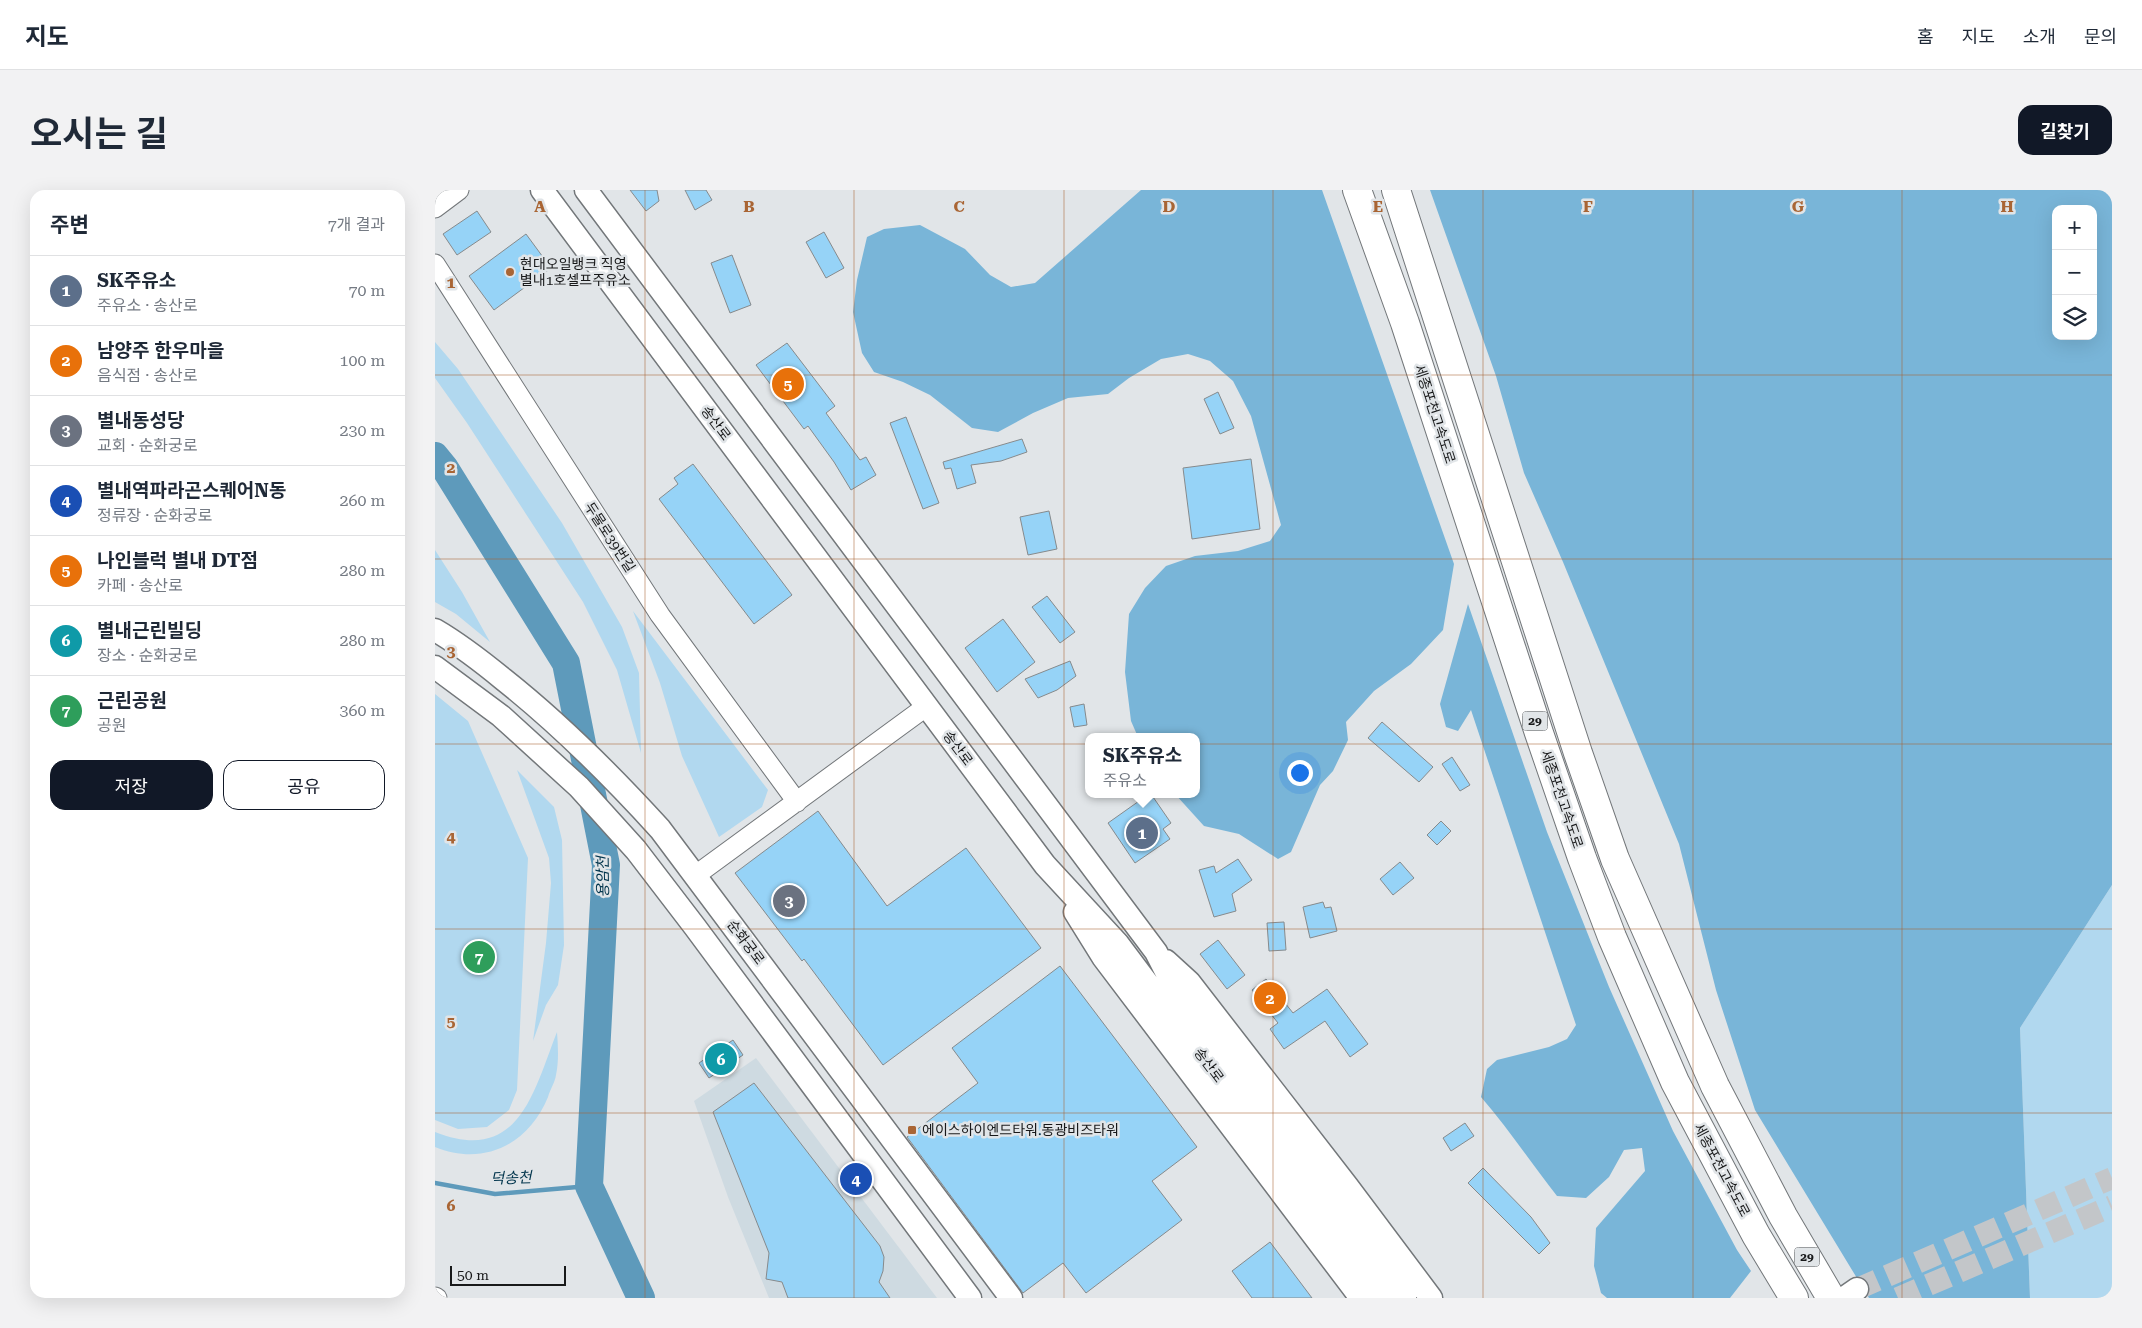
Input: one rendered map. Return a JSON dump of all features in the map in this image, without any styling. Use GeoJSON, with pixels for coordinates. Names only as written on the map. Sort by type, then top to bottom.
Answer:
{"type":"FeatureCollection","features":[{"type":"Feature","properties":{"kind":"highway","name":"세종포천고속도로"},"geometry":{"type":"LineString","coordinates":[[1357,190],[1405,323],[1582,858],[1613,937],[1675,1082],[1756,1234],[1794,1298]]}},
{"type":"Feature","properties":{"kind":"highway","name":"29"},"geometry":{"type":"LineString","coordinates":[[1396,190],[1578,752],[1615,859],[1715,1086],[1783,1216],[1831,1298]]}},
{"type":"Feature","properties":{"kind":"street"},"geometry":{"type":"LineString","coordinates":[[435,208],[459,190]]}},
{"type":"Feature","properties":{"kind":"street","name":"송산로"},"geometry":{"type":"LineString","coordinates":[[542,190],[1045,865],[1118,944],[1383,1298]]}},
{"type":"Feature","properties":{"kind":"street","name":"송산로"},"geometry":{"type":"LineString","coordinates":[[586,190],[1156,952],[1175,991],[1405,1298]]}},
{"type":"Feature","properties":{"kind":"street","name":"두물로39번길"},"geometry":{"type":"LineString","coordinates":[[435,264],[660,615],[797,802]]}},
{"type":"Feature","properties":{"kind":"street","name":"순화궁로"},"geometry":{"type":"LineString","coordinates":[[435,630],[466,650],[547,713],[607,771],[660,829],[695,872],[1011,1298]]}},
{"type":"Feature","properties":{"kind":"street"},"geometry":{"type":"LineString","coordinates":[[435,667],[501,716],[579,786],[636,850],[695,926],[969,1298]]}},
{"type":"Feature","properties":{"kind":"street"},"geometry":{"type":"LineString","coordinates":[[695,872],[797,802],[927,706]]}},
{"type":"Feature","properties":{"kind":"street"},"geometry":{"type":"LineString","coordinates":[[1045,865],[1103,957],[1361,1298]]}},
{"type":"Feature","properties":{"kind":"street"},"geometry":{"type":"LineString","coordinates":[[1156,952],[1189,982],[1431,1298]]}},
{"type":"Feature","properties":{"kind":"shaded area"},"geometry":{"type":"Polygon","coordinates":[[[1141,190],[1322,190],[1454,564],[1443,630],[1411,664],[1374,691],[1346,722],[1348,740],[1333,771],[1320,785],[1291,852],[1278,859],[1239,834],[1204,826],[1179,798],[1200,798],[1200,733],[1136,733],[1131,721],[1125,672],[1129,614],[1145,588],[1166,566],[1195,556],[1238,551],[1270,541],[1281,525],[1251,416],[1233,381],[1210,361],[1188,354],[1161,359],[1129,378],[1108,394],[1068,398],[1033,413],[998,432],[972,428],[930,395],[903,382],[874,372],[862,353],[853,312],[857,280],[867,237],[884,229],[920,225],[965,249],[990,275],[1011,287],[1035,283],[1141,190]]]}},
{"type":"Feature","properties":{"kind":"shaded area"},"geometry":{"type":"Polygon","coordinates":[[[1430,190],[2112,190],[2112,885],[2020,1028],[2030,1298],[1869,1298],[1755,1110],[1716,990],[1679,844],[1563,562],[1524,473],[1496,376],[1430,190]]]}},
{"type":"Feature","properties":{"kind":"shaded area"},"geometry":{"type":"Polygon","coordinates":[[[435,342],[458,369],[562,523],[622,627],[639,673],[641,753],[617,670],[583,602],[467,423],[435,378],[435,342]]]}},
{"type":"Feature","properties":{"kind":"shaded area"},"geometry":{"type":"Polygon","coordinates":[[[435,550],[462,592],[490,642],[456,614],[435,602],[435,550]]]}},
{"type":"Feature","properties":{"kind":"shaded area"},"geometry":{"type":"Polygon","coordinates":[[[1468,604],[1547,832],[1609,987],[1673,1131],[1737,1250],[1751,1271],[1730,1298],[1607,1298],[1601,1293],[1594,1266],[1596,1228],[1645,1171],[1642,1148],[1624,1150],[1609,1177],[1586,1198],[1557,1196],[1481,1097],[1487,1069],[1497,1060],[1549,1047],[1567,1039],[1576,1025],[1471,710],[1458,731],[1446,727],[1440,704],[1468,604]]]}},
{"type":"Feature","properties":{"kind":"shaded area"},"geometry":{"type":"Polygon","coordinates":[[[633,611],[768,790],[762,807],[719,837],[682,756],[660,683],[633,611]]]}},
{"type":"Feature","properties":{"kind":"shaded area"},"geometry":{"type":"Polygon","coordinates":[[[435,694],[468,721],[528,858],[517,1090],[509,1110],[487,1127],[458,1129],[435,1120],[435,694]]]}},
{"type":"Feature","properties":{"kind":"shaded area"},"geometry":{"type":"Polygon","coordinates":[[[517,770],[554,807],[562,840],[564,945],[558,985],[546,1005],[533,1041],[546,943],[551,883],[549,858],[517,770]]]}},
{"type":"Feature","properties":{"kind":"shaded area"},"geometry":{"type":"Polygon","coordinates":[[[2112,885],[2112,1298],[2030,1298],[2020,1028],[2112,885]]]}},
{"type":"Feature","properties":{"kind":"shaded area"},"geometry":{"type":"Polygon","coordinates":[[[557,1032],[557,1070],[548,1097],[540,1113],[517,1139],[503,1147],[471,1154],[453,1153],[435,1147],[435,1132],[463,1140],[486,1139],[504,1131],[519,1117],[540,1078],[557,1032]]]}},
{"type":"Feature","properties":{"kind":"shaded area"},"geometry":{"type":"Polygon","coordinates":[[[756,1058],[937,1298],[769,1298],[728,1197],[694,1101],[756,1058]]]}},
{"type":"Feature","properties":{"kind":"building"},"geometry":{"type":"Polygon","coordinates":[[[630,190],[657,190],[659,201],[646,211],[630,190]]]}},
{"type":"Feature","properties":{"kind":"building"},"geometry":{"type":"Polygon","coordinates":[[[685,190],[706,190],[712,200],[695,210],[685,190]]]}},
{"type":"Feature","properties":{"kind":"building"},"geometry":{"type":"Polygon","coordinates":[[[477,211],[491,232],[457,255],[443,234],[477,211]]]}},
{"type":"Feature","properties":{"kind":"building"},"geometry":{"type":"Polygon","coordinates":[[[824,232],[844,268],[826,278],[806,242],[824,232]]]}},
{"type":"Feature","properties":{"kind":"building","name":"현대오일뱅크 직영 별내1호셀프주유소"},"geometry":{"type":"Polygon","coordinates":[[[526,234],[551,268],[494,310],[469,276],[526,234]]]}},
{"type":"Feature","properties":{"kind":"building"},"geometry":{"type":"Polygon","coordinates":[[[732,255],[751,305],[730,313],[711,263],[732,255]]]}},
{"type":"Feature","properties":{"kind":"building"},"geometry":{"type":"Polygon","coordinates":[[[787,343],[835,406],[826,413],[860,460],[866,457],[876,475],[851,490],[834,462],[808,426],[804,429],[756,365],[787,343]]]}},
{"type":"Feature","properties":{"kind":"building"},"geometry":{"type":"Polygon","coordinates":[[[1218,392],[1234,428],[1220,434],[1204,399],[1218,392]]]}},
{"type":"Feature","properties":{"kind":"building"},"geometry":{"type":"Polygon","coordinates":[[[906,417],[939,503],[923,509],[890,423],[906,417]]]}},
{"type":"Feature","properties":{"kind":"building"},"geometry":{"type":"Polygon","coordinates":[[[1022,439],[1027,452],[1001,461],[971,465],[976,483],[957,489],[951,468],[945,469],[943,462],[1022,439]]]}},
{"type":"Feature","properties":{"kind":"building"},"geometry":{"type":"Polygon","coordinates":[[[1251,459],[1260,529],[1192,539],[1183,468],[1251,459]]]}},
{"type":"Feature","properties":{"kind":"building"},"geometry":{"type":"Polygon","coordinates":[[[693,464],[792,595],[754,624],[659,499],[678,484],[674,478],[693,464]]]}},
{"type":"Feature","properties":{"kind":"building"},"geometry":{"type":"Polygon","coordinates":[[[1049,511],[1057,549],[1028,555],[1020,517],[1049,511]]]}},
{"type":"Feature","properties":{"kind":"building"},"geometry":{"type":"Polygon","coordinates":[[[1047,596],[1075,632],[1060,643],[1032,607],[1047,596]]]}},
{"type":"Feature","properties":{"kind":"building"},"geometry":{"type":"Polygon","coordinates":[[[1003,619],[1035,662],[997,692],[965,648],[1003,619]]]}},
{"type":"Feature","properties":{"kind":"building"},"geometry":{"type":"Polygon","coordinates":[[[1070,661],[1076,676],[1057,690],[1038,698],[1025,679],[1070,661]]]}},
{"type":"Feature","properties":{"kind":"building"},"geometry":{"type":"Polygon","coordinates":[[[1084,704],[1087,725],[1074,727],[1070,707],[1084,704]]]}},
{"type":"Feature","properties":{"kind":"building"},"geometry":{"type":"Polygon","coordinates":[[[1382,722],[1433,767],[1419,782],[1368,738],[1382,722]]]}},
{"type":"Feature","properties":{"kind":"building"},"geometry":{"type":"Polygon","coordinates":[[[1452,757],[1470,785],[1460,791],[1442,764],[1452,757]]]}},
{"type":"Feature","properties":{"kind":"building"},"geometry":{"type":"Polygon","coordinates":[[[1143,798],[1154,798],[1171,823],[1163,829],[1170,839],[1135,863],[1108,823],[1143,798]]]}},
{"type":"Feature","properties":{"kind":"building"},"geometry":{"type":"Polygon","coordinates":[[[818,811],[887,906],[966,848],[1041,948],[883,1065],[804,959],[802,961],[735,873],[818,811]]]}},
{"type":"Feature","properties":{"kind":"building"},"geometry":{"type":"Polygon","coordinates":[[[1441,821],[1451,831],[1437,845],[1427,835],[1441,821]]]}},
{"type":"Feature","properties":{"kind":"building"},"geometry":{"type":"Polygon","coordinates":[[[1238,859],[1252,880],[1232,894],[1236,911],[1214,917],[1199,870],[1214,866],[1216,873],[1238,859]]]}},
{"type":"Feature","properties":{"kind":"building"},"geometry":{"type":"Polygon","coordinates":[[[1400,862],[1414,878],[1393,895],[1380,879],[1400,862]]]}},
{"type":"Feature","properties":{"kind":"building"},"geometry":{"type":"Polygon","coordinates":[[[1323,902],[1325,908],[1331,907],[1337,931],[1310,938],[1303,907],[1323,902]]]}},
{"type":"Feature","properties":{"kind":"building"},"geometry":{"type":"Polygon","coordinates":[[[1284,922],[1286,950],[1269,951],[1267,923],[1284,922]]]}},
{"type":"Feature","properties":{"kind":"building"},"geometry":{"type":"Polygon","coordinates":[[[1218,940],[1245,975],[1227,989],[1200,954],[1218,940]]]}},
{"type":"Feature","properties":{"kind":"building"},"geometry":{"type":"Polygon","coordinates":[[[1060,966],[1197,1147],[1152,1181],[1182,1220],[1086,1293],[1063,1263],[1023,1293],[907,1137],[978,1083],[952,1048],[1060,966]]]}},
{"type":"Feature","properties":{"kind":"building"},"geometry":{"type":"Polygon","coordinates":[[[1266,979],[1293,1013],[1327,989],[1368,1044],[1350,1057],[1325,1021],[1284,1049],[1270,1029],[1278,1023],[1252,990],[1266,979]]]}},
{"type":"Feature","properties":{"kind":"building"},"geometry":{"type":"Polygon","coordinates":[[[733,1040],[743,1055],[709,1078],[699,1063],[733,1040]]]}},
{"type":"Feature","properties":{"kind":"building"},"geometry":{"type":"Polygon","coordinates":[[[754,1083],[880,1246],[884,1257],[883,1271],[879,1282],[890,1298],[788,1298],[782,1282],[766,1279],[769,1253],[713,1112],[754,1083]]]}},
{"type":"Feature","properties":{"kind":"building"},"geometry":{"type":"Polygon","coordinates":[[[1465,1123],[1474,1136],[1451,1151],[1443,1138],[1465,1123]]]}},
{"type":"Feature","properties":{"kind":"building"},"geometry":{"type":"Polygon","coordinates":[[[1483,1168],[1531,1217],[1550,1243],[1539,1254],[1468,1183],[1483,1168]]]}},
{"type":"Feature","properties":{"kind":"building"},"geometry":{"type":"Polygon","coordinates":[[[1270,1242],[1312,1298],[1252,1298],[1232,1271],[1270,1242]]]}},
{"type":"Feature","properties":{"kind":"waterway","name":"용암천"},"geometry":{"type":"LineString","coordinates":[[435,456],[444,467],[566,663],[606,865],[589,1186],[641,1298]]}},
{"type":"Feature","properties":{"kind":"waterway","name":"덕송천"},"geometry":{"type":"LineString","coordinates":[[435,1183],[495,1194],[589,1186]]}},
{"type":"Feature","properties":{"kind":"tunnel"},"geometry":{"type":"LineString","coordinates":[[1857,1289],[2112,1178]]}},
{"type":"Feature","properties":{"kind":"tunnel"},"geometry":{"type":"LineString","coordinates":[[1898,1298],[2112,1206]]}},
{"type":"Feature","properties":{"kind":"place","name":"현대오일뱅크 직영 별내1호셀프주유소"},"geometry":{"type":"Point","coordinates":[510,272]}},
{"type":"Feature","properties":{"kind":"place","name":"나인블럭 별내 DT점"},"geometry":{"type":"Point","coordinates":[788,384]}},
{"type":"Feature","properties":{"kind":"place","name":"SK주유소"},"geometry":{"type":"Point","coordinates":[1142,833]}},
{"type":"Feature","properties":{"kind":"place","name":"별내동성당"},"geometry":{"type":"Point","coordinates":[789,901]}},
{"type":"Feature","properties":{"kind":"place","name":"근린공원"},"geometry":{"type":"Point","coordinates":[479,957]}},
{"type":"Feature","properties":{"kind":"place","name":"남양주 한우마을"},"geometry":{"type":"Point","coordinates":[1270,998]}},
{"type":"Feature","properties":{"kind":"place","name":"별내근린빌딩"},"geometry":{"type":"Point","coordinates":[721,1059]}},
{"type":"Feature","properties":{"kind":"place","name":"에이스하이엔드타워.동광비즈타워"},"geometry":{"type":"Point","coordinates":[912,1130]}},
{"type":"Feature","properties":{"kind":"place","name":"별내역파라곤스퀘어N동"},"geometry":{"type":"Point","coordinates":[856,1179]}}]}
